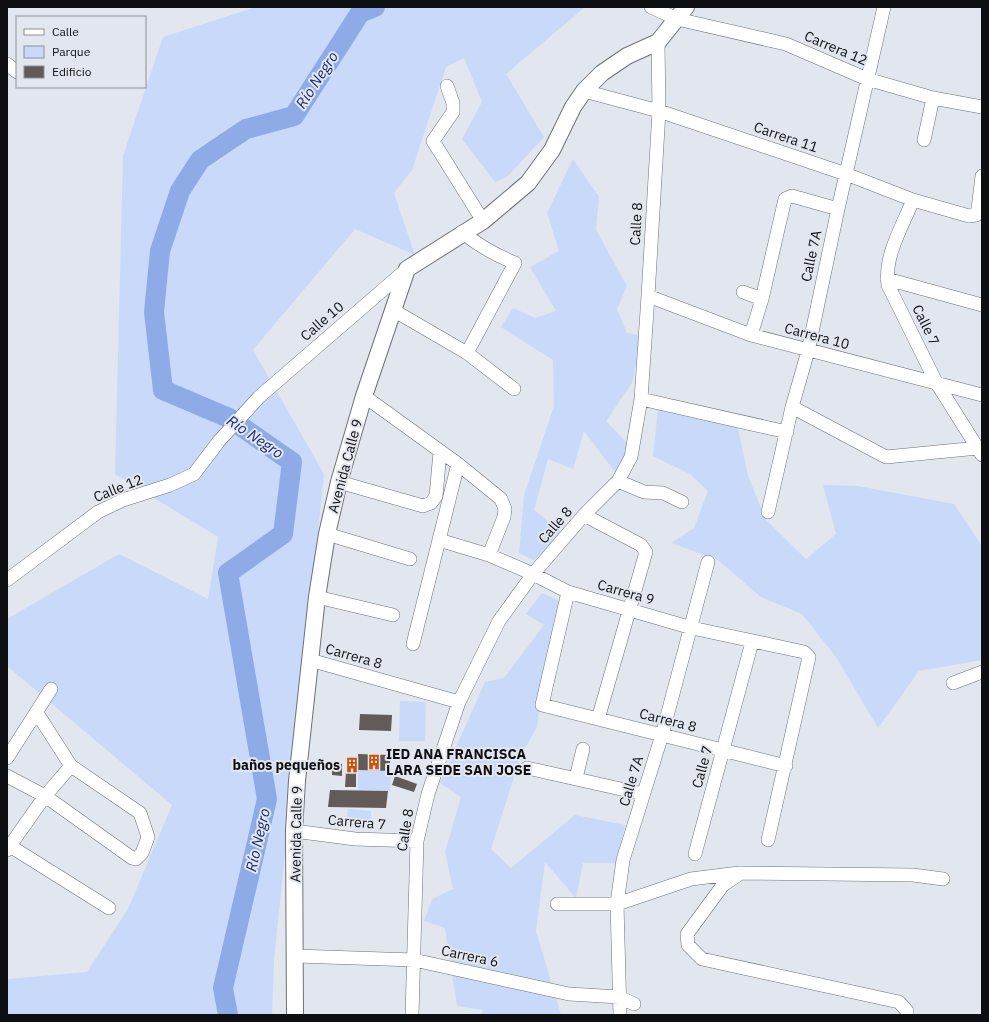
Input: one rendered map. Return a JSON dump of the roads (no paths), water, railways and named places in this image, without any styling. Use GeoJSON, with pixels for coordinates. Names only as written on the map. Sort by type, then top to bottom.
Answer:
{"type":"FeatureCollection","features":[{"type":"Feature","properties":{"kind":"street","name":"Carrera 12"},"geometry":{"type":"LineString","coordinates":[[651,7],[681,13],[786,44],[868,79],[933,98],[982,107]]}},
{"type":"Feature","properties":{"kind":"street","name":"Calle 7A"},"geometry":{"type":"LineString","coordinates":[[768,512],[792,407],[808,351],[838,208],[884,7]]}},
{"type":"Feature","properties":{"kind":"street"},"geometry":{"type":"LineString","coordinates":[[407,269],[462,232],[483,221],[528,183],[552,150],[573,107],[584,91],[602,73],[627,56],[658,42],[681,13]]}},
{"type":"Feature","properties":{"kind":"street","name":"Calle 8"},"geometry":{"type":"LineString","coordinates":[[412,1015],[417,842],[428,794],[459,702],[499,621],[534,574],[584,516],[618,480],[631,457],[641,399],[648,296],[659,111],[658,42]]}},
{"type":"Feature","properties":{"kind":"street"},"geometry":{"type":"LineString","coordinates":[[7,64],[16,71]]}},
{"type":"Feature","properties":{"kind":"street"},"geometry":{"type":"LineString","coordinates":[[447,86],[453,103],[454,112],[433,141],[483,221]]}},
{"type":"Feature","properties":{"kind":"street","name":"Carrera 11"},"geometry":{"type":"LineString","coordinates":[[584,91],[659,111],[846,174],[913,200],[970,216],[976,215],[978,209],[982,176]]}},
{"type":"Feature","properties":{"kind":"street"},"geometry":{"type":"LineString","coordinates":[[924,140],[933,98]]}},
{"type":"Feature","properties":{"kind":"street"},"geometry":{"type":"LineString","coordinates":[[751,335],[762,299],[786,199],[792,196],[838,208]]}},
{"type":"Feature","properties":{"kind":"street","name":"Calle 7"},"geometry":{"type":"LineString","coordinates":[[913,200],[889,260],[888,285],[936,382],[980,452]]}},
{"type":"Feature","properties":{"kind":"street"},"geometry":{"type":"LineString","coordinates":[[462,232],[490,252],[515,263],[467,353]]}},
{"type":"Feature","properties":{"kind":"street","name":"Avenida Calle 9"},"geometry":{"type":"LineString","coordinates":[[296,1015],[294,831],[297,781],[317,597],[327,534],[339,482],[364,396],[407,269]]}},
{"type":"Feature","properties":{"kind":"street","name":"Calle 10"},"geometry":{"type":"LineString","coordinates":[[219,441],[258,397],[407,269]]}},
{"type":"Feature","properties":{"kind":"street"},"geometry":{"type":"LineString","coordinates":[[887,280],[982,305]]}},
{"type":"Feature","properties":{"kind":"street"},"geometry":{"type":"LineString","coordinates":[[743,292],[762,299]]}},
{"type":"Feature","properties":{"kind":"street","name":"Carrera 10"},"geometry":{"type":"LineString","coordinates":[[648,296],[751,335],[808,351],[982,394]]}},
{"type":"Feature","properties":{"kind":"street"},"geometry":{"type":"LineString","coordinates":[[393,310],[467,353],[514,389]]}},
{"type":"Feature","properties":{"kind":"street"},"geometry":{"type":"LineString","coordinates":[[364,396],[458,464],[501,499],[505,509],[504,517],[489,555]]}},
{"type":"Feature","properties":{"kind":"street"},"geometry":{"type":"LineString","coordinates":[[641,399],[787,432]]}},
{"type":"Feature","properties":{"kind":"street"},"geometry":{"type":"LineString","coordinates":[[792,407],[886,457],[980,452]]}},
{"type":"Feature","properties":{"kind":"street","name":"Calle 12"},"geometry":{"type":"LineString","coordinates":[[7,580],[98,512],[123,500],[170,485],[194,474],[219,441]]}},
{"type":"Feature","properties":{"kind":"street"},"geometry":{"type":"LineString","coordinates":[[339,482],[423,506],[431,503],[436,496],[440,452]]}},
{"type":"Feature","properties":{"kind":"street"},"geometry":{"type":"LineString","coordinates":[[413,644],[458,464]]}},
{"type":"Feature","properties":{"kind":"street"},"geometry":{"type":"LineString","coordinates":[[618,480],[644,492],[663,493],[682,502]]}},
{"type":"Feature","properties":{"kind":"street"},"geometry":{"type":"LineString","coordinates":[[584,516],[641,546],[646,552],[628,610],[598,719]]}},
{"type":"Feature","properties":{"kind":"street"},"geometry":{"type":"LineString","coordinates":[[327,534],[410,559]]}},
{"type":"Feature","properties":{"kind":"street","name":"Carrera 9"},"geometry":{"type":"LineString","coordinates":[[439,540],[489,555],[534,574],[568,592],[692,628],[804,652],[809,657],[786,766]]}},
{"type":"Feature","properties":{"kind":"street","name":"Calle 7A"},"geometry":{"type":"LineString","coordinates":[[620,1015],[617,904],[623,860],[662,735],[692,628],[708,562]]}},
{"type":"Feature","properties":{"kind":"street","name":"Carrera 8"},"geometry":{"type":"LineString","coordinates":[[568,592],[542,705],[786,766]]}},
{"type":"Feature","properties":{"kind":"street"},"geometry":{"type":"LineString","coordinates":[[317,597],[393,615]]}},
{"type":"Feature","properties":{"kind":"street","name":"Calle 7"},"geometry":{"type":"LineString","coordinates":[[695,854],[752,642]]}},
{"type":"Feature","properties":{"kind":"street","name":"Carrera 8"},"geometry":{"type":"LineString","coordinates":[[310,660],[459,702]]}},
{"type":"Feature","properties":{"kind":"street"},"geometry":{"type":"LineString","coordinates":[[953,683],[982,672]]}},
{"type":"Feature","properties":{"kind":"street"},"geometry":{"type":"LineString","coordinates":[[7,758],[51,690]]}},
{"type":"Feature","properties":{"kind":"street"},"geometry":{"type":"LineString","coordinates":[[7,776],[45,796],[132,858],[136,859],[139,857],[148,837],[140,813],[71,766],[37,713]]}},
{"type":"Feature","properties":{"kind":"street"},"geometry":{"type":"LineString","coordinates":[[576,778],[583,749]]}},
{"type":"Feature","properties":{"kind":"street"},"geometry":{"type":"LineString","coordinates":[[71,766],[45,796],[8,848],[109,908]]}},
{"type":"Feature","properties":{"kind":"street"},"geometry":{"type":"LineString","coordinates":[[768,840],[786,766]]}},
{"type":"Feature","properties":{"kind":"street"},"geometry":{"type":"LineString","coordinates":[[527,768],[643,794]]}},
{"type":"Feature","properties":{"kind":"street","name":"Carrera 7"},"geometry":{"type":"LineString","coordinates":[[294,831],[355,840],[417,842]]}},
{"type":"Feature","properties":{"kind":"street"},"geometry":{"type":"LineString","coordinates":[[741,873],[724,885],[687,934],[688,945],[702,959],[899,1002],[907,1013]]}},
{"type":"Feature","properties":{"kind":"street"},"geometry":{"type":"LineString","coordinates":[[557,904],[617,904],[691,879],[741,873],[913,875],[943,879]]}},
{"type":"Feature","properties":{"kind":"street","name":"Carrera 6"},"geometry":{"type":"LineString","coordinates":[[296,956],[414,960],[569,994],[619,997],[634,1004]]}},
{"type":"Feature","properties":{"kind":"waterway","name":"Río Negro"},"geometry":{"type":"LineString","coordinates":[[228,1015],[223,988],[267,799],[228,573],[283,534],[292,462],[229,418],[163,390],[154,312],[160,251],[180,191],[200,160],[246,129],[294,116],[360,13],[375,7]]}},
{"type":"Feature","properties":{"kind":"place","name":"IED ANA FRANCISCA LARA SEDE SAN JOSE"},"geometry":{"type":"Point","coordinates":[374,762]}},
{"type":"Feature","properties":{"kind":"place","name":"baños pequeños"},"geometry":{"type":"Point","coordinates":[352,765]}}]}
